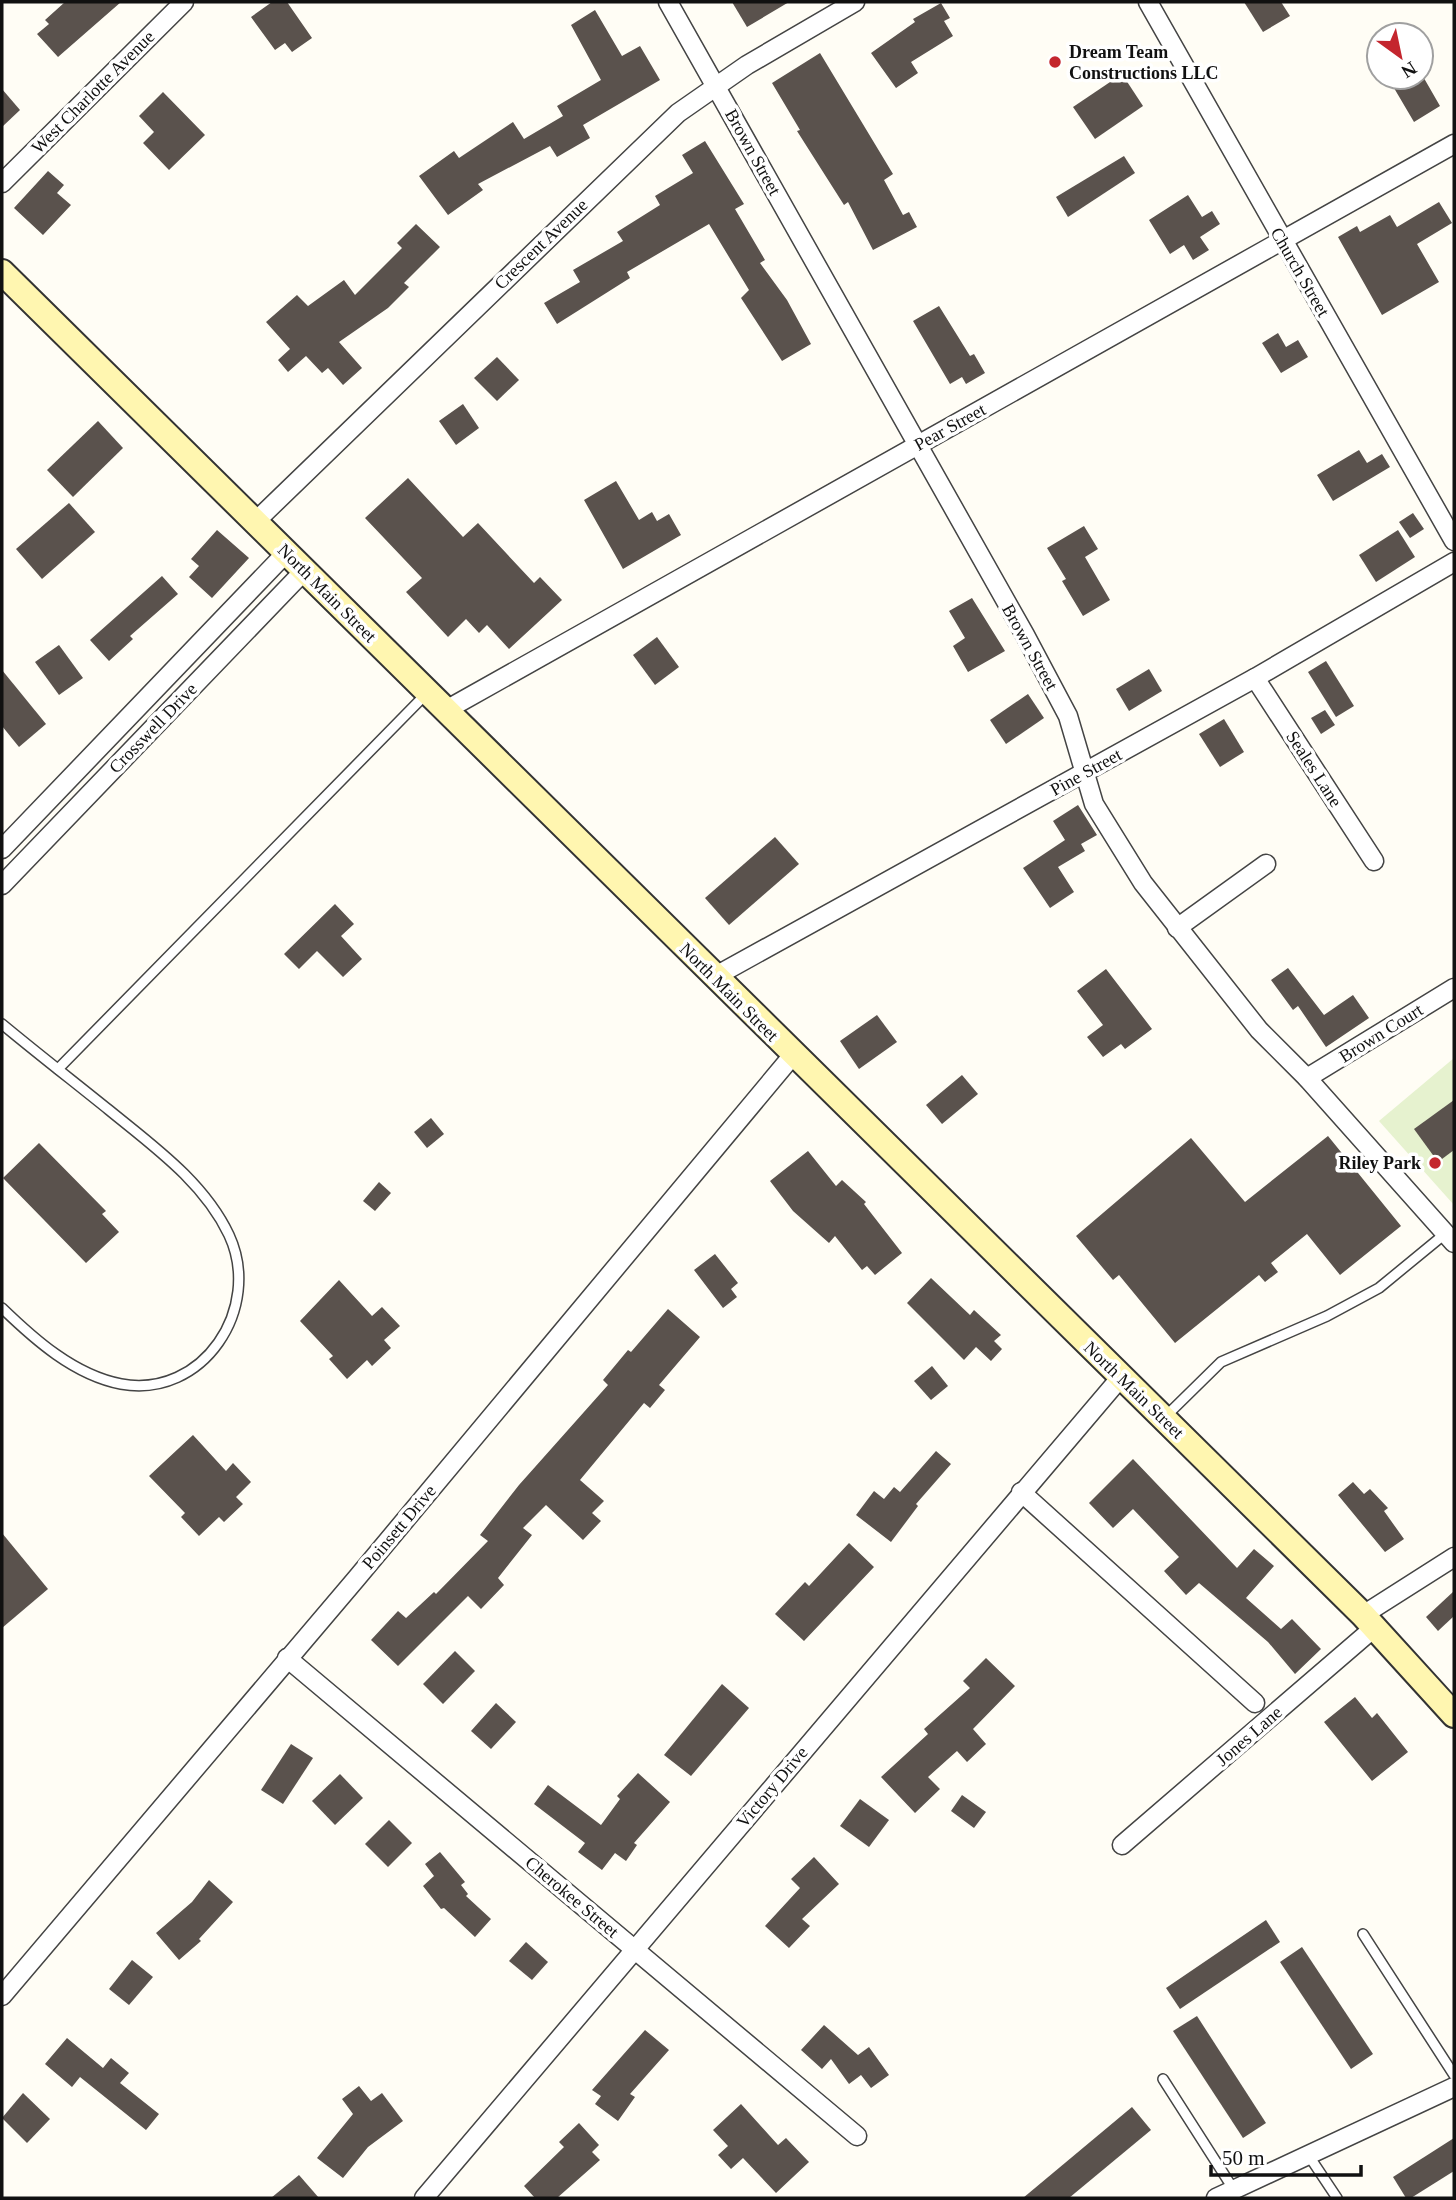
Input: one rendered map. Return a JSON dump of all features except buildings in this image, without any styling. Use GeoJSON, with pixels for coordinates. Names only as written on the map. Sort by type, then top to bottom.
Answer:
{"type":"FeatureCollection","features":[{"type":"Feature","properties":{"kind":"main road","name":"North Main Street"},"geometry":{"type":"LineString","coordinates":[[2,272],[1369,1621],[1454,1714]]}},
{"type":"Feature","properties":{"kind":"street","name":"West Charlotte Avenue"},"geometry":{"type":"LineString","coordinates":[[2,183],[184,2]]}},
{"type":"Feature","properties":{"kind":"street","name":"Brown Street"},"geometry":{"type":"LineString","coordinates":[[668,2],[1068,716],[1094,804],[1143,883],[1259,1030],[1307,1078],[1450,1238]]}},
{"type":"Feature","properties":{"kind":"street","name":"Crescent Avenue"},"geometry":{"type":"LineString","coordinates":[[255,522],[678,113],[715,85],[855,2]]}},
{"type":"Feature","properties":{"kind":"street","name":"Church Street"},"geometry":{"type":"LineString","coordinates":[[1148,2],[1454,541]]}},
{"type":"Feature","properties":{"kind":"street","name":"Pear Street"},"geometry":{"type":"LineString","coordinates":[[446,710],[1454,144]]}},
{"type":"Feature","properties":{"kind":"street","name":"Crosswell Drive"},"geometry":{"type":"LineString","coordinates":[[2,849],[286,553]]}},
{"type":"Feature","properties":{"kind":"street","name":"Pine Street"},"geometry":{"type":"LineString","coordinates":[[714,977],[1255,678],[1454,562]]}},
{"type":"Feature","properties":{"kind":"street","name":"Crosswell Drive"},"geometry":{"type":"LineString","coordinates":[[2,885],[304,571]]}},
{"type":"Feature","properties":{"kind":"street","name":"Seales Lane"},"geometry":{"type":"LineString","coordinates":[[1255,678],[1374,861]]}},
{"type":"Feature","properties":{"kind":"street"},"geometry":{"type":"LineString","coordinates":[[1177,928],[1266,864]]}},
{"type":"Feature","properties":{"kind":"street","name":"Brown Court"},"geometry":{"type":"LineString","coordinates":[[1307,1078],[1454,988]]}},
{"type":"Feature","properties":{"kind":"street","name":"Poinsett Drive"},"geometry":{"type":"LineString","coordinates":[[2,1996],[793,1055]]}},
{"type":"Feature","properties":{"kind":"street","name":"Victory Drive"},"geometry":{"type":"LineString","coordinates":[[424,2198],[1121,1377]]}},
{"type":"Feature","properties":{"kind":"street"},"geometry":{"type":"LineString","coordinates":[[1021,1492],[1255,1703]]}},
{"type":"Feature","properties":{"kind":"street","name":"Jones Lane"},"geometry":{"type":"LineString","coordinates":[[1122,1845],[1369,1621],[1454,1557]]}},
{"type":"Feature","properties":{"kind":"street","name":"Cherokee Street"},"geometry":{"type":"LineString","coordinates":[[287,1658],[858,2136]]}},
{"type":"Feature","properties":{"kind":"street"},"geometry":{"type":"LineString","coordinates":[[1216,2198],[1454,2087]]}},
{"type":"Feature","properties":{"kind":"lane"},"geometry":{"type":"LineString","coordinates":[[58,1069],[428,692]]}},
{"type":"Feature","properties":{"kind":"lane"},"geometry":{"type":"LineString","coordinates":[[2,1024],[184,1173],[218,1214],[241,1267],[236,1308],[227,1327],[201,1362],[176,1379],[150,1386],[117,1383],[80,1368],[46,1347],[2,1308]]}},
{"type":"Feature","properties":{"kind":"lane"},"geometry":{"type":"LineString","coordinates":[[1163,1419],[1221,1362],[1327,1316],[1378,1288],[1450,1238]]}},
{"type":"Feature","properties":{"kind":"lane"},"geometry":{"type":"LineString","coordinates":[[1363,1934],[1454,2075]]}},
{"type":"Feature","properties":{"kind":"lane"},"geometry":{"type":"LineString","coordinates":[[1163,2079],[1234,2190]]}},
{"type":"Feature","properties":{"kind":"lane"},"geometry":{"type":"LineString","coordinates":[[1309,2156],[1337,2198]]}},
{"type":"Feature","properties":{"kind":"green space","name":"Riley Park"},"geometry":{"type":"Polygon","coordinates":[[[1454,1058],[1454,1205],[1379,1121],[1454,1058]]]}},
{"type":"Feature","properties":{"kind":"place","name":"Dream Team Constructions LLC"},"geometry":{"type":"Point","coordinates":[1055,62]}},
{"type":"Feature","properties":{"kind":"place","name":"Riley Park"},"geometry":{"type":"Point","coordinates":[1435,1163]}}]}
